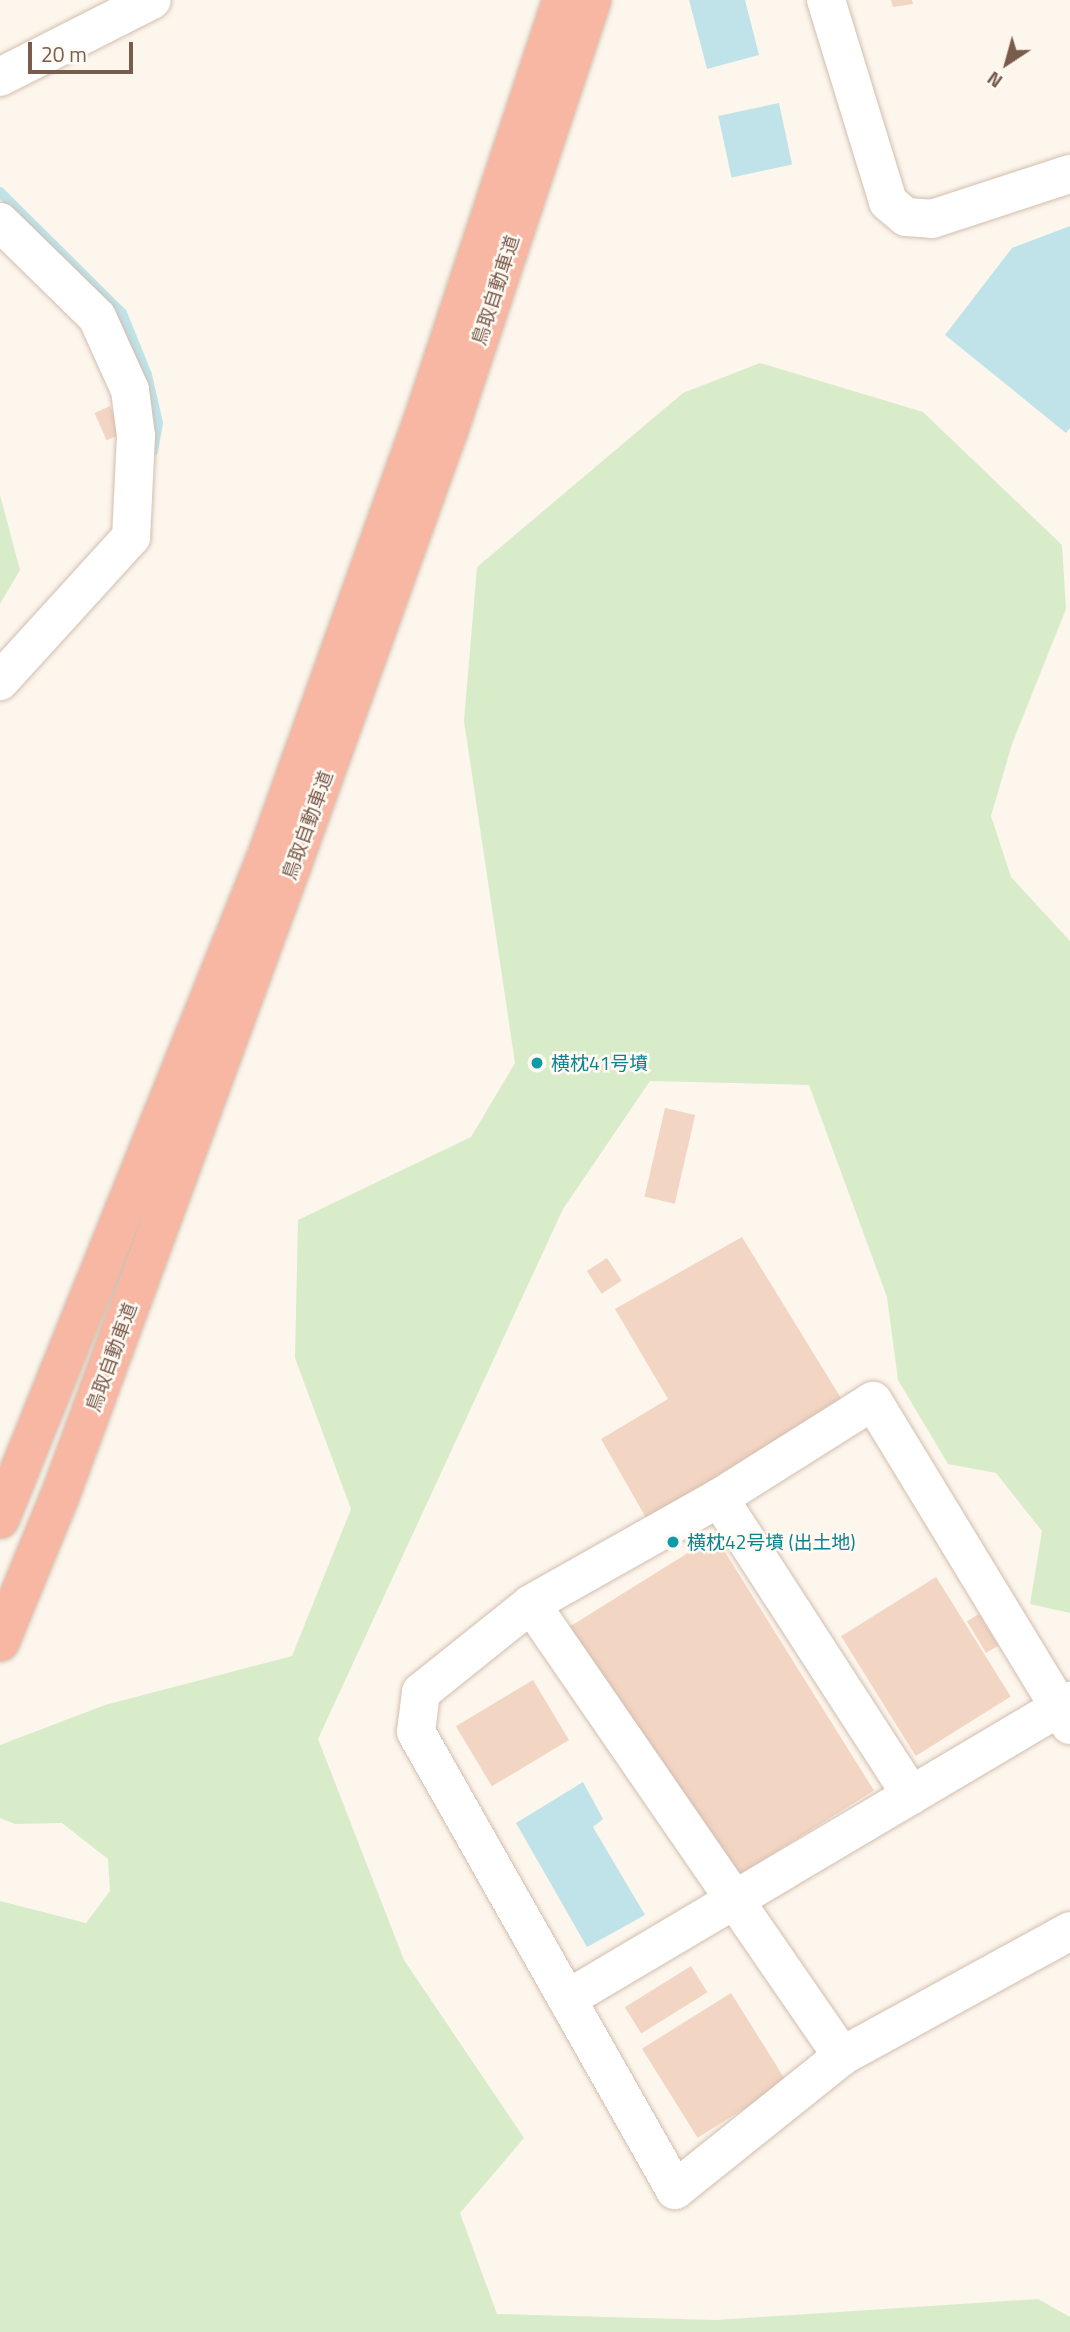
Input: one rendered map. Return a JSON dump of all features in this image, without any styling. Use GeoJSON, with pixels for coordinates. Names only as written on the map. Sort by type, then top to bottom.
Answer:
{"type":"FeatureCollection","features":[{"type":"Feature","properties":{"kind":"highway","name":"鳥取自動車道"},"geometry":{"type":"LineString","coordinates":[[0,1519],[266,858],[435,428],[562,0]]}},
{"type":"Feature","properties":{"kind":"highway","name":"鳥取自動車道"},"geometry":{"type":"LineString","coordinates":[[0,1642],[60,1496],[435,428],[592,0]]}},
{"type":"Feature","properties":{"kind":"street"},"geometry":{"type":"LineString","coordinates":[[0,77],[152,0]]}},
{"type":"Feature","properties":{"kind":"street"},"geometry":{"type":"LineString","coordinates":[[826,0],[888,202],[906,217],[932,219],[1070,174]]}},
{"type":"Feature","properties":{"kind":"street"},"geometry":{"type":"LineString","coordinates":[[0,222],[97,317],[115,347],[130,390],[136,491],[131,537],[0,681]]}},
{"type":"Feature","properties":{"kind":"street"},"geometry":{"type":"LineString","coordinates":[[567,1999],[911,1795],[1066,1711],[873,1401],[719,1498],[531,1604],[421,1692],[416,1732],[674,2189],[842,2056],[1070,1931]]}},
{"type":"Feature","properties":{"kind":"street"},"geometry":{"type":"LineString","coordinates":[[719,1498],[911,1795]]}},
{"type":"Feature","properties":{"kind":"street"},"geometry":{"type":"LineString","coordinates":[[531,1604],[842,2056]]}},
{"type":"Feature","properties":{"kind":"green space"},"geometry":{"type":"Polygon","coordinates":[[[760,363],[923,412],[1062,545],[1066,609],[1012,744],[991,816],[1011,877],[1070,941],[1070,1613],[1030,1604],[1042,1531],[996,1473],[948,1464],[898,1380],[887,1297],[809,1085],[650,1081],[563,1209],[318,1739],[404,1960],[524,2138],[460,2213],[497,2314],[716,2320],[1038,2299],[1070,2317],[1070,2332],[0,2332],[0,1901],[86,1923],[110,1891],[108,1859],[62,1823],[15,1824],[0,1818],[0,1745],[105,1705],[292,1656],[351,1509],[295,1358],[298,1220],[471,1137],[515,1063],[464,721],[477,567],[683,393],[760,363]]]}},
{"type":"Feature","properties":{"kind":"green space"},"geometry":{"type":"Polygon","coordinates":[[[0,495],[20,570],[0,604],[0,495]]]}},
{"type":"Feature","properties":{"kind":"water"},"geometry":{"type":"Polygon","coordinates":[[[689,0],[745,0],[759,55],[707,69],[689,0]]]}},
{"type":"Feature","properties":{"kind":"water"},"geometry":{"type":"Polygon","coordinates":[[[779,103],[792,165],[731,178],[718,116],[779,103]]]}},
{"type":"Feature","properties":{"kind":"water"},"geometry":{"type":"Polygon","coordinates":[[[1070,226],[1070,428],[1066,433],[945,335],[1012,248],[1070,226]]]}},
{"type":"Feature","properties":{"kind":"water"},"geometry":{"type":"Polygon","coordinates":[[[583,1782],[603,1819],[593,1827],[645,1915],[587,1947],[516,1823],[583,1782]]]}},
{"type":"Feature","properties":{"kind":"building"},"geometry":{"type":"Polygon","coordinates":[[[891,0],[912,0],[913,4],[893,7],[891,0]]]}},
{"type":"Feature","properties":{"kind":"building"},"geometry":{"type":"Polygon","coordinates":[[[110,406],[122,433],[107,440],[94,413],[110,406]]]}},
{"type":"Feature","properties":{"kind":"building"},"geometry":{"type":"Polygon","coordinates":[[[665,1108],[695,1115],[675,1204],[645,1197],[665,1108]]]}},
{"type":"Feature","properties":{"kind":"building"},"geometry":{"type":"Polygon","coordinates":[[[742,1237],[844,1403],[649,1523],[601,1439],[668,1399],[615,1309],[742,1237]]]}},
{"type":"Feature","properties":{"kind":"building"},"geometry":{"type":"Polygon","coordinates":[[[607,1258],[622,1281],[602,1294],[587,1271],[607,1258]]]}},
{"type":"Feature","properties":{"kind":"building"},"geometry":{"type":"Polygon","coordinates":[[[715,1536],[874,1790],[729,1881],[570,1627],[715,1536]]]}},
{"type":"Feature","properties":{"kind":"building"},"geometry":{"type":"Polygon","coordinates":[[[936,1577],[1011,1697],[916,1756],[841,1636],[936,1577]]]}},
{"type":"Feature","properties":{"kind":"building"},"geometry":{"type":"Polygon","coordinates":[[[979,1614],[998,1646],[986,1653],[967,1621],[979,1614]]]}},
{"type":"Feature","properties":{"kind":"building"},"geometry":{"type":"Polygon","coordinates":[[[533,1680],[569,1740],[492,1786],[456,1726],[533,1680]]]}},
{"type":"Feature","properties":{"kind":"building"},"geometry":{"type":"Polygon","coordinates":[[[691,1966],[707,1992],[641,2034],[625,2007],[691,1966]]]}},
{"type":"Feature","properties":{"kind":"building"},"geometry":{"type":"Polygon","coordinates":[[[731,1993],[787,2082],[698,2138],[642,2049],[731,1993]]]}},
{"type":"Feature","properties":{"kind":"waterway"},"geometry":{"type":"LineString","coordinates":[[0,192],[122,313],[147,375],[158,423],[153,451]]}},
{"type":"Feature","properties":{"kind":"place","name":"横枕41号墳"},"geometry":{"type":"Point","coordinates":[537,1063]}},
{"type":"Feature","properties":{"kind":"place","name":"横枕42号墳 (出土地)"},"geometry":{"type":"Point","coordinates":[673,1542]}}]}
